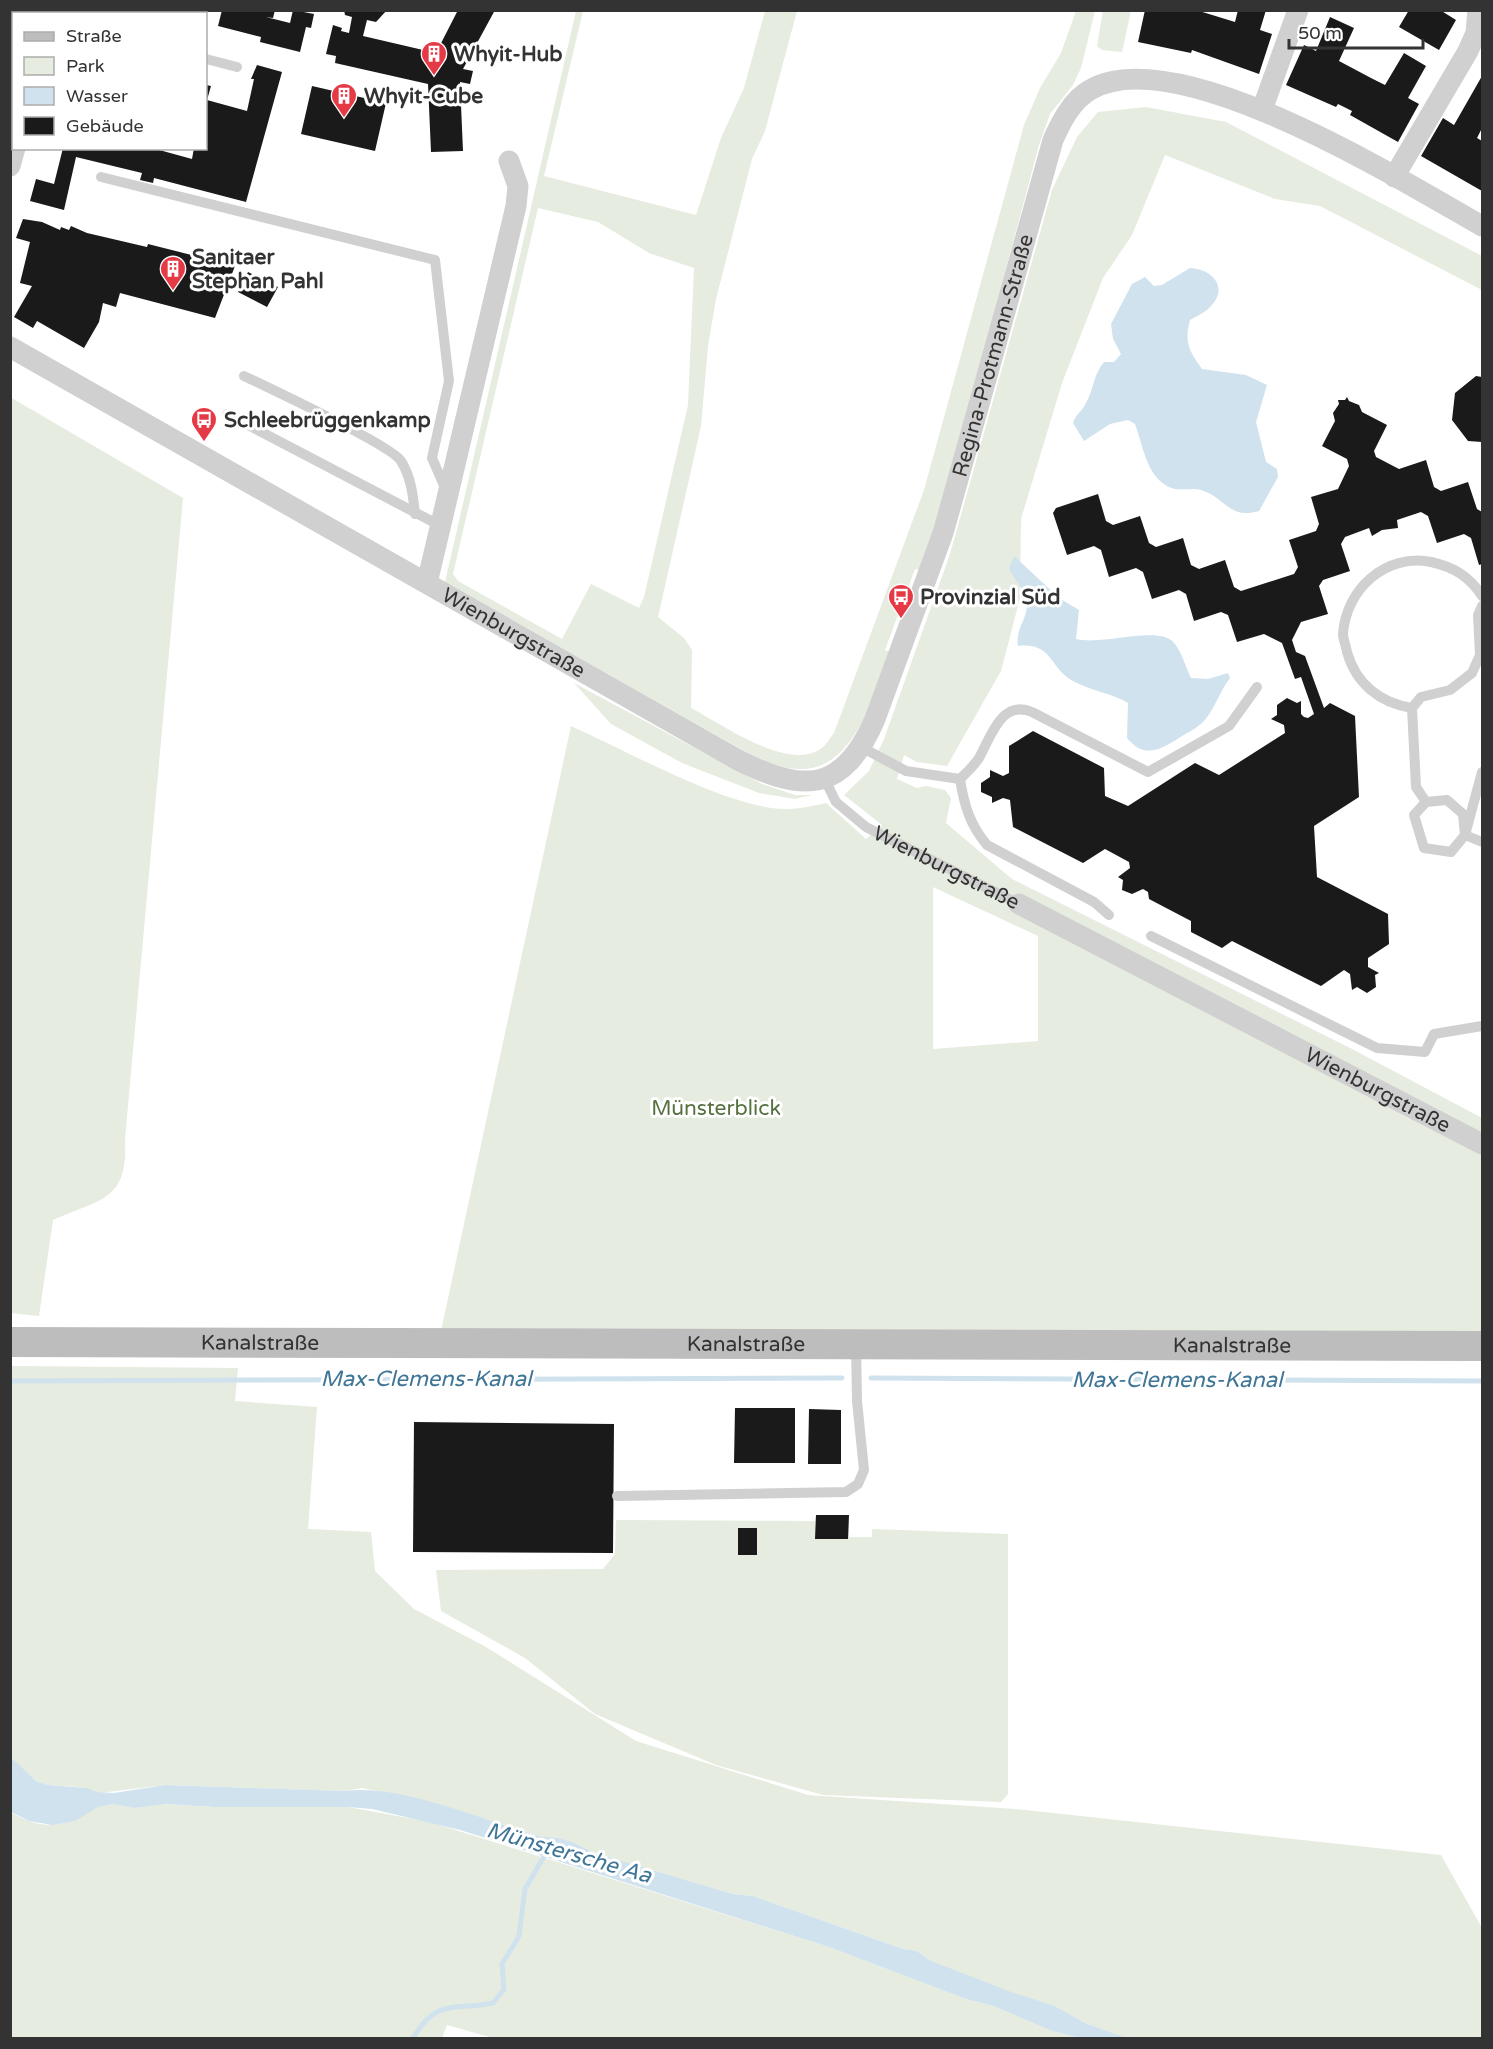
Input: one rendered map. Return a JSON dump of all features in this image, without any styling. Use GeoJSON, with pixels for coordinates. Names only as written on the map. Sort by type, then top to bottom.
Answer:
{"type":"FeatureCollection","features":[{"type":"Feature","properties":{"kind":"main road","name":"Kanalstraße"},"geometry":{"type":"LineString","coordinates":[[10,1342],[856,1345],[905,1340],[1482,1346]]}},
{"type":"Feature","properties":{"kind":"street"},"geometry":{"type":"LineString","coordinates":[[1262,110],[1298,10]]}},
{"type":"Feature","properties":{"kind":"street"},"geometry":{"type":"LineString","coordinates":[[1394,177],[1468,51],[1476,33],[1478,10]]}},
{"type":"Feature","properties":{"kind":"street","name":"Regina-Protmann-Straße"},"geometry":{"type":"LineString","coordinates":[[824,778],[845,766],[861,747],[879,711],[943,533],[1043,171],[1065,117],[1076,101],[1091,89],[1130,80],[1200,90],[1262,110],[1310,132],[1482,226]]}},
{"type":"Feature","properties":{"kind":"street"},"geometry":{"type":"LineString","coordinates":[[10,166],[14,150]]}},
{"type":"Feature","properties":{"kind":"street","name":"Wienburgstraße"},"geometry":{"type":"LineString","coordinates":[[427,583],[516,206],[518,186],[509,161]]}},
{"type":"Feature","properties":{"kind":"street","name":"Wienburgstraße"},"geometry":{"type":"LineString","coordinates":[[10,347],[746,764],[791,781],[824,778]]}},
{"type":"Feature","properties":{"kind":"street","name":"Wienburgstraße"},"geometry":{"type":"LineString","coordinates":[[1019,904],[1482,1144]]}},
{"type":"Feature","properties":{"kind":"lane"},"geometry":{"type":"LineString","coordinates":[[207,59],[237,67]]}},
{"type":"Feature","properties":{"kind":"lane"},"geometry":{"type":"LineString","coordinates":[[101,177],[435,260],[449,381],[432,458],[448,496]]}},
{"type":"Feature","properties":{"kind":"lane"},"geometry":{"type":"LineString","coordinates":[[244,376],[371,440],[400,459],[411,482],[416,514]]}},
{"type":"Feature","properties":{"kind":"lane"},"geometry":{"type":"LineString","coordinates":[[227,414],[441,526]]}},
{"type":"Feature","properties":{"kind":"lane"},"geometry":{"type":"LineString","coordinates":[[1412,708],[1392,705],[1369,690],[1351,666],[1343,635],[1348,613],[1358,593],[1377,571],[1399,561],[1422,560],[1444,565],[1473,581],[1482,596]]}},
{"type":"Feature","properties":{"kind":"lane"},"geometry":{"type":"LineString","coordinates":[[1425,802],[1416,787],[1412,708],[1421,697],[1450,690],[1472,673],[1479,656],[1478,615],[1482,606]]}},
{"type":"Feature","properties":{"kind":"lane"},"geometry":{"type":"LineString","coordinates":[[960,779],[977,761],[999,721],[1013,709],[1022,708],[1032,712],[1148,772],[1229,726],[1257,687]]}},
{"type":"Feature","properties":{"kind":"lane"},"geometry":{"type":"LineString","coordinates":[[861,747],[906,771],[960,779]]}},
{"type":"Feature","properties":{"kind":"lane"},"geometry":{"type":"LineString","coordinates":[[1465,835],[1463,814],[1447,800],[1425,802],[1414,815],[1424,848],[1451,852],[1465,835],[1482,772]]}},
{"type":"Feature","properties":{"kind":"lane","name":"Wienburgstraße"},"geometry":{"type":"LineString","coordinates":[[824,778],[836,802],[866,827],[1019,904]]}},
{"type":"Feature","properties":{"kind":"lane"},"geometry":{"type":"LineString","coordinates":[[960,779],[964,806],[977,833],[987,845],[1094,902],[1109,915]]}},
{"type":"Feature","properties":{"kind":"lane"},"geometry":{"type":"LineString","coordinates":[[1465,835],[1482,842]]}},
{"type":"Feature","properties":{"kind":"lane"},"geometry":{"type":"LineString","coordinates":[[1151,936],[1377,1048],[1425,1052],[1434,1034],[1482,1026]]}},
{"type":"Feature","properties":{"kind":"lane"},"geometry":{"type":"LineString","coordinates":[[617,1496],[846,1492],[858,1484],[864,1470],[857,1401],[856,1345]]}},
{"type":"Feature","properties":{"kind":"green space"},"geometry":{"type":"Polygon","coordinates":[[[576,11],[583,11],[544,176],[696,215],[721,138],[744,88],[765,11],[797,11],[765,131],[752,159],[716,299],[708,346],[701,426],[658,617],[684,638],[692,650],[691,708],[736,734],[772,750],[805,755],[824,746],[834,733],[924,490],[1024,125],[1040,88],[1061,53],[1076,11],[1095,11],[1081,68],[1073,85],[1050,114],[1039,145],[948,486],[920,570],[915,569],[885,650],[891,652],[869,708],[860,727],[835,757],[818,766],[799,769],[779,766],[759,758],[445,582],[576,11]],[[538,208],[453,574],[458,581],[562,639],[591,584],[639,608],[644,597],[688,405],[694,268],[649,253],[598,222],[538,208]]]}},
{"type":"Feature","properties":{"kind":"green space"},"geometry":{"type":"Polygon","coordinates":[[[1103,11],[1131,11],[1122,52],[1102,50],[1097,46],[1103,11]]]}},
{"type":"Feature","properties":{"kind":"green space","name":"Münsterblick"},"geometry":{"type":"Polygon","coordinates":[[[1146,107],[1226,122],[1482,256],[1482,290],[1320,206],[1275,199],[1165,155],[1132,235],[1103,278],[1062,383],[1021,519],[1020,598],[1001,671],[947,766],[917,762],[904,755],[897,779],[917,788],[926,786],[945,790],[951,798],[946,823],[1012,879],[1354,1050],[1482,1118],[1482,1332],[441,1331],[571,726],[696,785],[747,803],[785,809],[826,803],[866,839],[882,825],[844,795],[869,771],[884,739],[950,554],[1052,190],[1077,137],[1098,112],[1146,107]],[[933,887],[933,1049],[1038,1041],[1038,936],[933,887]]]}},
{"type":"Feature","properties":{"kind":"green space"},"geometry":{"type":"Polygon","coordinates":[[[10,397],[183,498],[125,1159],[122,1175],[108,1194],[98,1201],[53,1220],[39,1316],[10,1313],[10,397]]]}},
{"type":"Feature","properties":{"kind":"green space"},"geometry":{"type":"Polygon","coordinates":[[[574,683],[762,784],[795,795],[812,795],[795,799],[759,793],[682,763],[611,724],[574,683]]]}},
{"type":"Feature","properties":{"kind":"green space"},"geometry":{"type":"Polygon","coordinates":[[[10,1366],[238,1368],[235,1401],[317,1407],[308,1529],[371,1532],[375,1571],[414,1609],[486,1647],[636,1741],[808,1795],[1015,1809],[1441,1855],[1482,1928],[1482,2038],[1127,2038],[1085,2023],[1055,2006],[1011,1993],[929,1960],[917,1951],[903,1949],[753,1896],[733,1894],[592,1852],[562,1839],[543,1837],[462,1812],[382,1792],[362,1788],[345,1791],[165,1785],[99,1793],[80,1787],[48,1785],[36,1781],[11,1757],[10,1366]]]}},
{"type":"Feature","properties":{"kind":"green space"},"geometry":{"type":"Polygon","coordinates":[[[816,1515],[849,1515],[849,1537],[872,1537],[872,1529],[1008,1534],[1008,1794],[1001,1802],[823,1795],[716,1765],[595,1714],[525,1658],[441,1611],[436,1570],[603,1569],[615,1554],[616,1520],[815,1521],[816,1515]]]}},
{"type":"Feature","properties":{"kind":"green space"},"geometry":{"type":"Polygon","coordinates":[[[114,1804],[134,1808],[159,1804],[214,1807],[348,1807],[430,1822],[829,1947],[966,1999],[993,2006],[1052,2031],[1080,2038],[493,2038],[447,2025],[442,2038],[11,2038],[10,1812],[28,1821],[55,1824],[86,1811],[114,1804]]]}},
{"type":"Feature","properties":{"kind":"water"},"geometry":{"type":"Polygon","coordinates":[[[1190,268],[1211,275],[1218,286],[1216,299],[1211,306],[1190,320],[1189,346],[1198,363],[1202,369],[1246,375],[1267,385],[1256,422],[1266,462],[1277,469],[1278,477],[1259,511],[1249,513],[1234,510],[1209,493],[1201,490],[1173,488],[1161,482],[1150,468],[1135,424],[1128,420],[1110,424],[1084,441],[1073,423],[1089,398],[1100,367],[1104,362],[1114,362],[1121,354],[1113,339],[1111,324],[1132,284],[1145,277],[1154,286],[1162,285],[1190,268]]]}},
{"type":"Feature","properties":{"kind":"water"},"geometry":{"type":"Polygon","coordinates":[[[1014,556],[1059,598],[1079,610],[1076,639],[1102,640],[1145,635],[1168,638],[1175,644],[1182,656],[1191,678],[1208,679],[1228,673],[1230,678],[1207,718],[1195,728],[1159,749],[1146,750],[1133,745],[1127,738],[1128,703],[1081,685],[1067,677],[1045,652],[1038,648],[1018,646],[1018,634],[1026,614],[1027,603],[1009,568],[1014,556]]]}},
{"type":"Feature","properties":{"kind":"water","name":"Münstersche Aa"},"geometry":{"type":"Polygon","coordinates":[[[11,1757],[36,1781],[48,1785],[87,1788],[97,1792],[114,1793],[165,1785],[367,1790],[417,1798],[543,1837],[569,1841],[592,1852],[733,1894],[753,1896],[903,1949],[917,1951],[929,1960],[1011,1992],[1055,2006],[1085,2023],[1127,2038],[1080,2038],[1052,2031],[993,2006],[966,1999],[829,1947],[460,1830],[372,1809],[164,1804],[134,1808],[113,1804],[98,1807],[75,1821],[52,1825],[29,1821],[11,1812],[11,1757]]]}},
{"type":"Feature","properties":{"kind":"building"},"geometry":{"type":"Polygon","coordinates":[[[158,10],[186,10],[186,12],[158,10]]]}},
{"type":"Feature","properties":{"kind":"building"},"geometry":{"type":"Polygon","coordinates":[[[222,10],[275,10],[273,18],[266,17],[290,23],[293,10],[314,14],[311,28],[306,27],[300,52],[260,42],[261,37],[218,26],[222,10]]]}},
{"type":"Feature","properties":{"kind":"building","name":"Whyit-Hub"},"geometry":{"type":"Polygon","coordinates":[[[344,10],[387,10],[376,22],[367,20],[363,36],[436,53],[458,10],[495,10],[463,69],[473,71],[470,84],[460,82],[463,151],[431,152],[428,84],[335,63],[336,56],[326,54],[333,25],[349,33],[352,17],[345,15],[344,10]]]}},
{"type":"Feature","properties":{"kind":"building"},"geometry":{"type":"Polygon","coordinates":[[[1145,10],[1196,10],[1235,22],[1238,10],[1266,10],[1260,30],[1272,34],[1259,74],[1192,50],[1191,53],[1138,42],[1145,10]]]}},
{"type":"Feature","properties":{"kind":"building"},"geometry":{"type":"Polygon","coordinates":[[[1409,10],[1440,10],[1456,20],[1439,50],[1399,27],[1409,10]]]}},
{"type":"Feature","properties":{"kind":"building"},"geometry":{"type":"Polygon","coordinates":[[[1330,17],[1354,28],[1339,61],[1371,78],[1385,85],[1404,53],[1426,66],[1408,98],[1419,104],[1398,142],[1350,115],[1352,111],[1338,104],[1336,107],[1286,85],[1304,45],[1316,51],[1330,17]]]}},
{"type":"Feature","properties":{"kind":"building"},"geometry":{"type":"Polygon","coordinates":[[[10,34],[12,34],[12,60],[10,60],[10,34]]]}},
{"type":"Feature","properties":{"kind":"building"},"geometry":{"type":"Polygon","coordinates":[[[257,65],[282,72],[246,202],[154,178],[153,183],[140,180],[142,173],[76,157],[64,210],[30,201],[36,179],[54,184],[62,150],[159,150],[192,159],[194,150],[207,150],[207,100],[247,111],[254,79],[251,79],[257,65]]]}},
{"type":"Feature","properties":{"kind":"building"},"geometry":{"type":"Polygon","coordinates":[[[1482,76],[1482,128],[1477,138],[1482,141],[1482,191],[1421,156],[1443,118],[1454,125],[1482,76]]]}},
{"type":"Feature","properties":{"kind":"building"},"geometry":{"type":"Polygon","coordinates":[[[207,85],[211,86],[207,100],[207,85]]]}},
{"type":"Feature","properties":{"kind":"building","name":"Whyit-Cube"},"geometry":{"type":"Polygon","coordinates":[[[312,86],[386,103],[375,151],[301,134],[312,86]]]}},
{"type":"Feature","properties":{"kind":"building"},"geometry":{"type":"Polygon","coordinates":[[[23,219],[42,222],[60,230],[61,227],[69,230],[71,226],[87,233],[147,247],[148,244],[235,266],[215,318],[120,293],[116,307],[103,303],[99,322],[84,348],[37,321],[33,328],[14,317],[32,286],[20,283],[30,242],[16,238],[23,219]]]}},
{"type":"Feature","properties":{"kind":"building"},"geometry":{"type":"Polygon","coordinates":[[[248,272],[278,287],[267,307],[238,292],[248,272]]]}},
{"type":"Feature","properties":{"kind":"building"},"geometry":{"type":"Polygon","coordinates":[[[1476,376],[1482,377],[1482,442],[1468,441],[1452,420],[1455,393],[1476,376]]]}},
{"type":"Feature","properties":{"kind":"building"},"geometry":{"type":"Polygon","coordinates":[[[1347,397],[1349,401],[1359,405],[1362,412],[1387,425],[1374,451],[1376,457],[1399,469],[1426,460],[1434,487],[1441,491],[1468,482],[1477,509],[1482,512],[1482,564],[1479,565],[1471,538],[1464,534],[1437,543],[1428,516],[1421,512],[1397,520],[1398,528],[1382,530],[1372,536],[1369,528],[1345,537],[1341,544],[1350,571],[1323,580],[1319,586],[1328,614],[1301,622],[1292,640],[1296,652],[1305,656],[1324,708],[1330,703],[1355,716],[1359,797],[1314,826],[1317,877],[1388,914],[1389,944],[1368,958],[1368,967],[1379,973],[1375,975],[1376,987],[1367,993],[1357,987],[1352,990],[1350,974],[1344,970],[1321,986],[1232,941],[1222,948],[1191,932],[1191,921],[1149,899],[1148,892],[1143,889],[1132,894],[1122,890],[1123,880],[1118,877],[1130,868],[1129,862],[1105,849],[1083,863],[1013,827],[1010,800],[1003,798],[992,803],[992,797],[981,792],[981,783],[990,777],[990,770],[1003,776],[1009,773],[1009,746],[1033,731],[1104,768],[1105,796],[1128,806],[1195,763],[1219,775],[1285,733],[1284,725],[1271,719],[1277,715],[1277,705],[1287,698],[1297,703],[1301,701],[1301,714],[1304,717],[1308,718],[1314,714],[1301,677],[1295,679],[1282,643],[1264,634],[1237,642],[1228,615],[1221,612],[1194,621],[1186,594],[1179,590],[1152,599],[1143,572],[1136,568],[1109,577],[1101,550],[1094,546],[1067,555],[1053,513],[1056,508],[1098,494],[1106,521],[1113,525],[1140,516],[1149,543],[1156,547],[1183,538],[1191,565],[1199,569],[1225,560],[1234,587],[1241,591],[1294,574],[1298,567],[1289,540],[1316,531],[1319,524],[1311,497],[1338,489],[1349,466],[1347,459],[1322,446],[1335,421],[1333,413],[1339,404],[1338,400],[1345,400],[1347,397]]]}},
{"type":"Feature","properties":{"kind":"building"},"geometry":{"type":"Polygon","coordinates":[[[735,1408],[795,1408],[795,1463],[734,1463],[735,1408]]]}},
{"type":"Feature","properties":{"kind":"building"},"geometry":{"type":"Polygon","coordinates":[[[809,1409],[841,1410],[841,1464],[808,1464],[809,1409]]]}},
{"type":"Feature","properties":{"kind":"building"},"geometry":{"type":"Polygon","coordinates":[[[414,1422],[614,1424],[613,1553],[413,1552],[414,1422]]]}},
{"type":"Feature","properties":{"kind":"building"},"geometry":{"type":"Polygon","coordinates":[[[816,1515],[849,1515],[848,1539],[815,1539],[816,1515]]]}},
{"type":"Feature","properties":{"kind":"building"},"geometry":{"type":"Polygon","coordinates":[[[738,1528],[757,1528],[757,1555],[738,1555],[738,1528]]]}},
{"type":"Feature","properties":{"kind":"waterway","name":"Max-Clemens-Kanal"},"geometry":{"type":"LineString","coordinates":[[10,1381],[842,1378]]}},
{"type":"Feature","properties":{"kind":"waterway","name":"Max-Clemens-Kanal"},"geometry":{"type":"LineString","coordinates":[[871,1378],[1482,1381]]}},
{"type":"Feature","properties":{"kind":"waterway","name":"Münstersche Aa"},"geometry":{"type":"LineString","coordinates":[[413,2038],[422,2025],[438,2011],[493,2003],[504,1989],[502,1964],[519,1936],[525,1889],[546,1853]]}},
{"type":"Feature","properties":{"kind":"place","name":"Whyit-Hub"},"geometry":{"type":"Point","coordinates":[434,77]}},
{"type":"Feature","properties":{"kind":"place","name":"Whyit-Cube"},"geometry":{"type":"Point","coordinates":[344,119]}},
{"type":"Feature","properties":{"kind":"place","name":"Sanitaer Stephan Pahl"},"geometry":{"type":"Point","coordinates":[173,292]}},
{"type":"Feature","properties":{"kind":"place","name":"Schleebrüggenkamp"},"geometry":{"type":"Point","coordinates":[204,443]}},
{"type":"Feature","properties":{"kind":"place","name":"Provinzial Süd"},"geometry":{"type":"Point","coordinates":[901,620]}}]}
